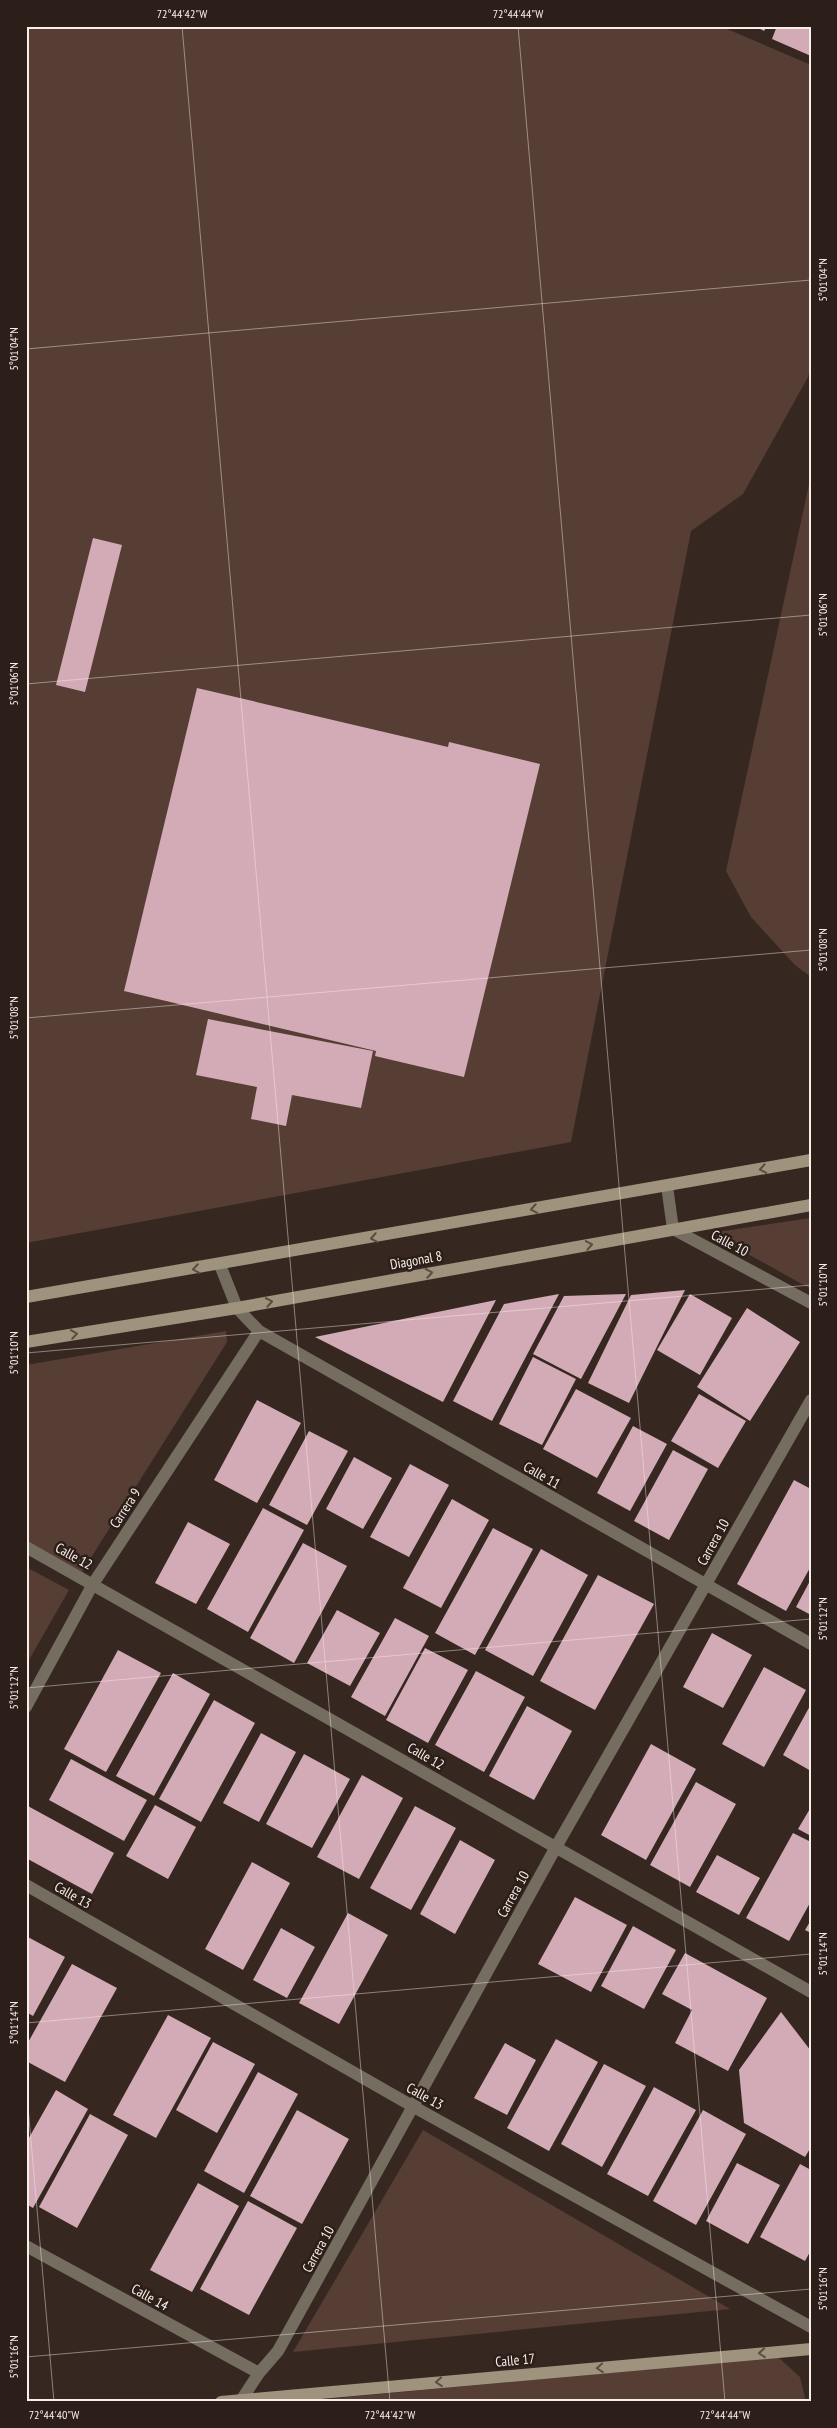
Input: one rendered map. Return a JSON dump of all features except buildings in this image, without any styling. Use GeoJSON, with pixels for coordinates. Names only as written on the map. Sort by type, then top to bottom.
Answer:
{"type":"FeatureCollection","features":[{"type":"Feature","properties":{"kind":"street"},"geometry":{"type":"LineString","coordinates":[[26,1297],[220,1265],[811,1160]]}},
{"type":"Feature","properties":{"kind":"street"},"geometry":{"type":"LineString","coordinates":[[666,1186],[673,1229]]}},
{"type":"Feature","properties":{"kind":"street","name":"Diagonal 8"},"geometry":{"type":"LineString","coordinates":[[26,1342],[237,1308],[811,1205]]}},
{"type":"Feature","properties":{"kind":"street","name":"Calle 10"},"geometry":{"type":"LineString","coordinates":[[673,1229],[811,1303]]}},
{"type":"Feature","properties":{"kind":"street"},"geometry":{"type":"LineString","coordinates":[[220,1265],[237,1308]]}},
{"type":"Feature","properties":{"kind":"street","name":"Calle 11"},"geometry":{"type":"LineString","coordinates":[[237,1308],[259,1331],[811,1644]]}},
{"type":"Feature","properties":{"kind":"street","name":"Carrera 9"},"geometry":{"type":"LineString","coordinates":[[26,1706],[94,1584],[259,1331]]}},
{"type":"Feature","properties":{"kind":"street","name":"Carrera 10"},"geometry":{"type":"LineString","coordinates":[[241,2401],[259,2372],[278,2351],[556,1847],[811,1400]]}},
{"type":"Feature","properties":{"kind":"street","name":"Calle 12"},"geometry":{"type":"LineString","coordinates":[[26,1547],[811,1992]]}},
{"type":"Feature","properties":{"kind":"street","name":"Calle 13"},"geometry":{"type":"LineString","coordinates":[[26,1885],[414,2107],[811,2327]]}},
{"type":"Feature","properties":{"kind":"street","name":"Calle 14"},"geometry":{"type":"LineString","coordinates":[[26,2246],[259,2372]]}},
{"type":"Feature","properties":{"kind":"street","name":"Calle 17"},"geometry":{"type":"LineString","coordinates":[[221,2402],[811,2349]]}},
{"type":"Feature","properties":{"kind":"shaded area"},"geometry":{"type":"Polygon","coordinates":[[[26,26],[720,26],[811,65],[811,365],[808,377],[743,494],[691,531],[571,1142],[26,1243],[26,26]]]}},
{"type":"Feature","properties":{"kind":"shaded area"},"geometry":{"type":"Polygon","coordinates":[[[811,475],[811,977],[795,965],[751,917],[726,871],[811,475]]]}},
{"type":"Feature","properties":{"kind":"shaded area"},"geometry":{"type":"Polygon","coordinates":[[[811,1218],[811,1289],[710,1233],[811,1218]]]}},
{"type":"Feature","properties":{"kind":"shaded area"},"geometry":{"type":"Polygon","coordinates":[[[226,1331],[227,1342],[82,1572],[26,1541],[26,1365],[226,1331]]]}},
{"type":"Feature","properties":{"kind":"shaded area"},"geometry":{"type":"Polygon","coordinates":[[[26,1567],[69,1590],[26,1665],[26,1567]]]}},
{"type":"Feature","properties":{"kind":"shaded area"},"geometry":{"type":"Polygon","coordinates":[[[423,2130],[730,2309],[293,2352],[423,2130]]]}},
{"type":"Feature","properties":{"kind":"shaded area"},"geometry":{"type":"Polygon","coordinates":[[[778,2357],[800,2377],[806,2402],[295,2402],[778,2357]]]}}]}
